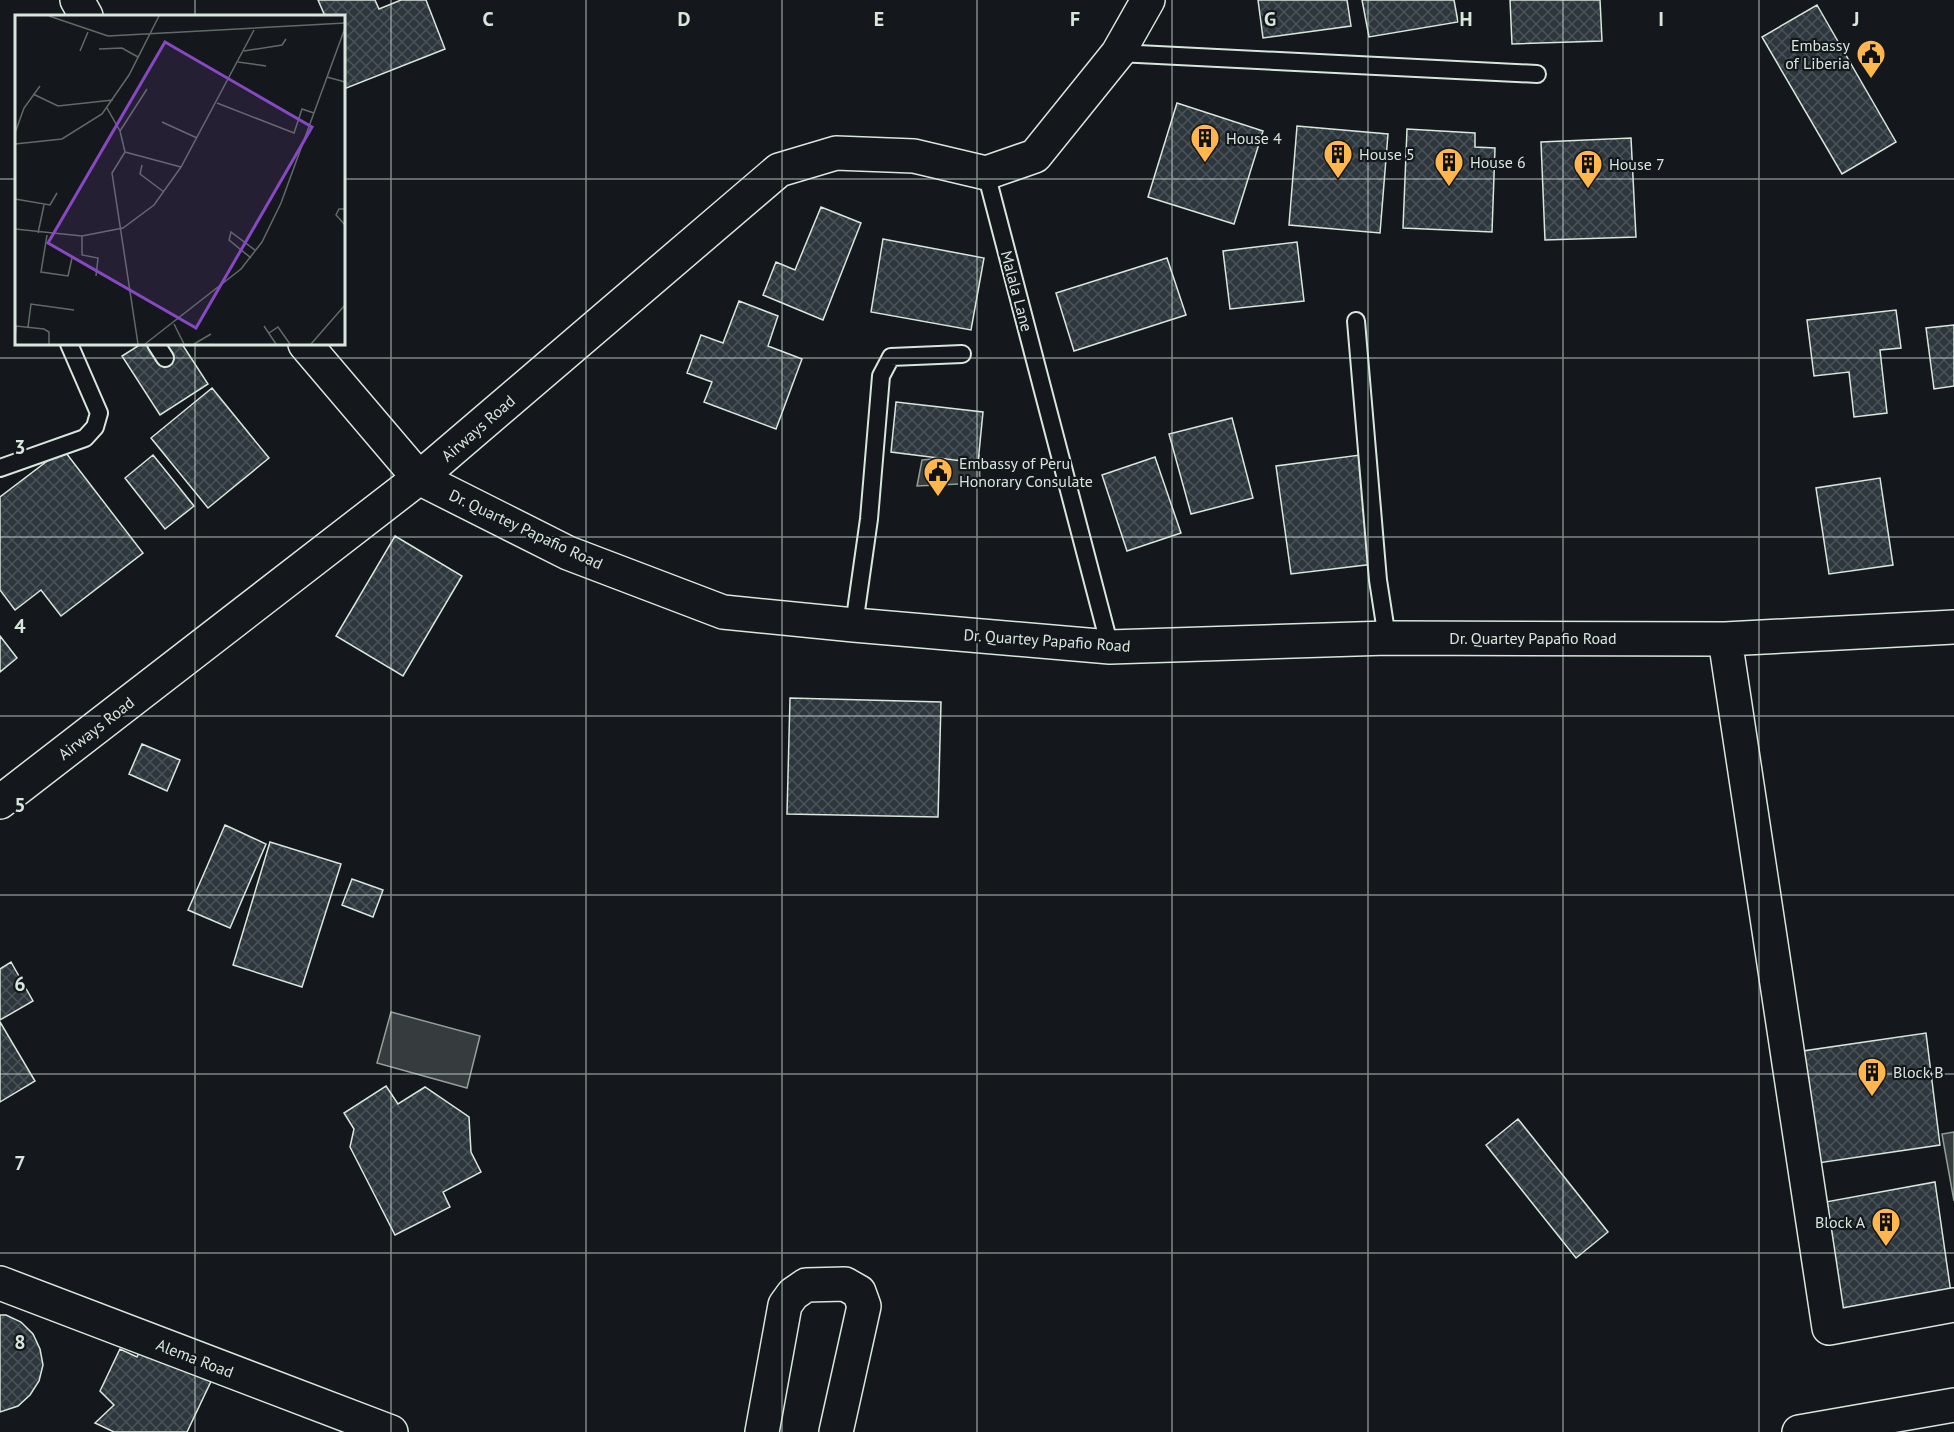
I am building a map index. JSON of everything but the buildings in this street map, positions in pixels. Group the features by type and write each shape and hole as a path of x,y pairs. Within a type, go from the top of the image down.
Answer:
{"street":[{"path":"77,0 85,15"},
{"path":"986,173 1035,156 1118,53 1148,0"},
{"name":"Airways Road","path":"0,802 419,478 778,170 836,153 914,156 986,173"},
{"name":"Dr. Quartey Papafio Road","path":"306,345 419,478 567,553 723,612 1110,647 1387,638 1725,639 1954,627"},
{"path":"1725,639 1829,1328 1954,1305"},
{"name":"Alema Road","path":"0,1283 391,1432"},
{"path":"762,1432 785,1305 793,1294 806,1285 845,1284 859,1292 864,1306 836,1432"},
{"path":"1799,1432 1954,1405"}],"lane":[{"path":"1118,53 1537,74"},
{"name":"Malala Lane","path":"986,173 1110,647"},
{"path":"1356,321 1377,580 1387,638"},
{"path":"0,468 85,438 95,428 99,414 69,345"},
{"path":"854,625 869,519 881,376 891,357 962,354"}],"shaded area":[{"path":"979,455 980,483 917,486 922,460"},
{"path":"391,1012 480,1036 467,1088 377,1063"},
{"path":"1954,1132 1954,1201 1942,1134"}],"place":[{"name":"Embassy of Liberia","path":"1871,80"},
{"name":"House 4","path":"1205,164"},
{"name":"House 5","path":"1338,180"},
{"name":"House 6","path":"1449,188"},
{"name":"House 7","path":"1588,190"},
{"name":"Embassy of Peru Honorary Consulate","path":"938,498"},
{"name":"Block B","path":"1872,1098"},
{"name":"Block A","path":"1886,1248"}]}
